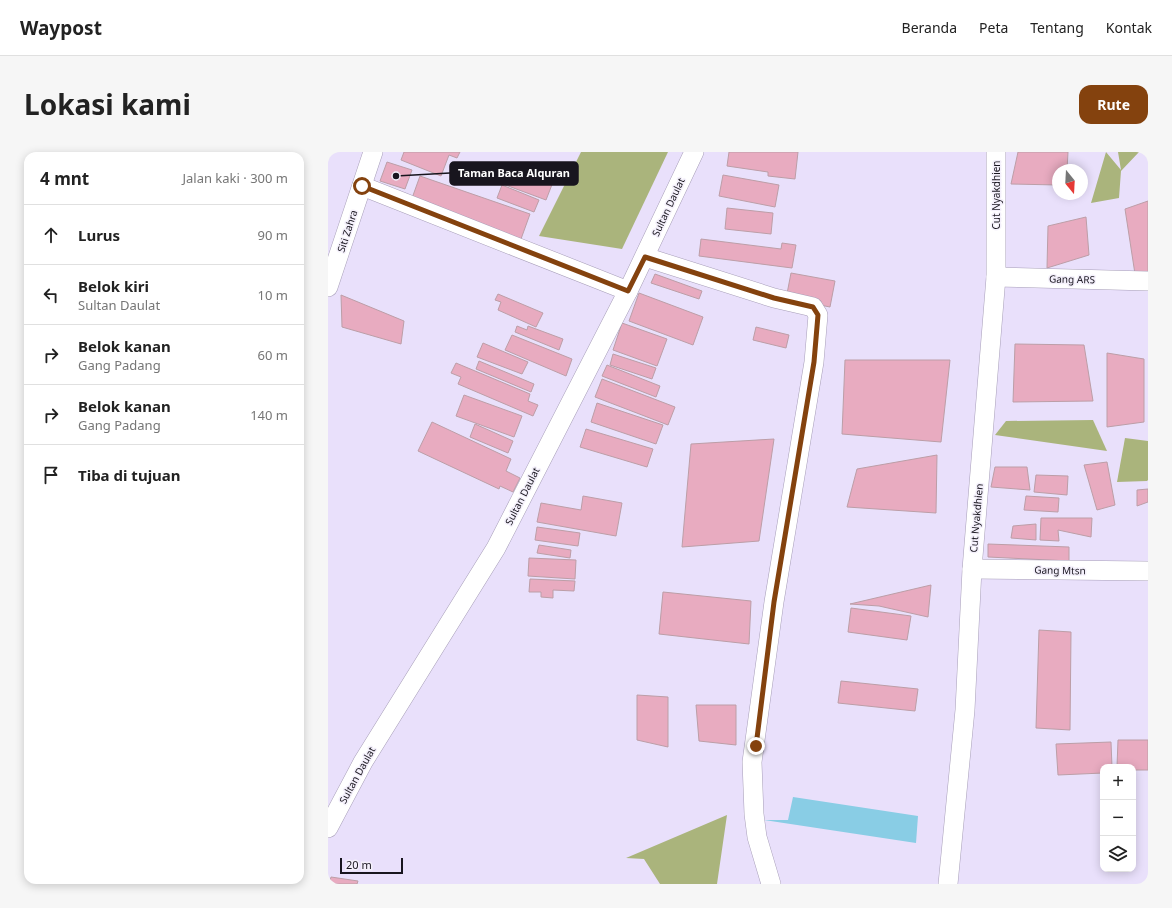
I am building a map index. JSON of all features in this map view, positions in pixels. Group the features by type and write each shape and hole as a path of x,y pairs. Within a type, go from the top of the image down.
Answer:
{"street":[{"name":"Siti Zahra","path":"328,287 374,152"},
{"name":"Sultan Daulat","path":"328,828 363,762 496,548 645,257 694,152"},
{"name":"Cut Nyakdhien","path":"948,884 965,710 972,569 996,277 996,152"},
{"path":"362,186 628,291"},
{"path":"645,257 774,298 813,307 818,315 814,362 774,602 752,762 754,814 757,837 771,884"},
{"name":"Gang ARS","path":"996,277 1148,281"},
{"name":"Gang Mtsn","path":"972,569 1148,571"}],"green space":[{"path":"581,152 668,152 622,249 539,236"},
{"path":"1106,152 1121,170 1118,152 1139,152 1121,171 1119,198 1091,203"},
{"path":"1093,420 1107,451 995,435 1006,421"},
{"path":"1125,438 1148,441 1147,481 1117,482"},
{"path":"727,815 717,884 660,884 644,859 626,858"}],"water":[{"path":"793,797 918,816 916,843 764,820 788,820"}],"building":[{"path":"404,152 460,152 457,158 449,155 441,176 401,160"},
{"path":"729,152 798,152 795,179 768,176 768,172 727,166"},
{"path":"1018,152 1068,152 1067,164 1052,164 1052,185 1011,184"},
{"path":"387,162 412,170 405,189 380,181"},
{"path":"499,162 553,182 546,200 492,180"},
{"path":"723,175 779,185 775,207 719,196"},
{"path":"420,176 530,214 521,239 411,201"},
{"path":"502,185 539,200 534,212 497,198"},
{"path":"1148,201 1148,273 1135,274 1125,209"},
{"path":"727,208 773,213 771,234 725,229"},
{"path":"1086,217 1089,255 1047,268 1048,226"},
{"path":"701,239 781,249 782,243 796,245 792,268 699,256"},
{"path":"791,273 835,281 830,307 820,305 821,301 809,299 786,299"},
{"path":"655,274 702,291 699,299 651,283"},
{"path":"639,293 703,317 693,345 629,321"},
{"path":"498,294 543,313 536,327 498,310 501,302 495,300"},
{"path":"341,295 404,321 401,344 342,327"},
{"path":"622,323 667,339 657,366 613,350"},
{"path":"517,326 527,330 528,326 563,339 559,350 515,332"},
{"path":"756,327 789,335 786,348 753,340"},
{"path":"512,335 572,359 566,376 505,350"},
{"path":"483,343 528,362 522,374 477,357"},
{"path":"1015,344 1084,345 1093,401 1013,402"},
{"path":"1107,353 1144,359 1144,422 1107,427"},
{"path":"613,354 656,368 652,379 610,365"},
{"path":"845,360 950,360 941,442 842,434"},
{"path":"479,361 534,384 531,392 476,369"},
{"path":"456,363 530,394 528,401 538,405 533,416 458,384 461,377 451,373"},
{"path":"607,365 660,386 656,397 602,376"},
{"path":"602,379 675,407 668,425 595,397"},
{"path":"464,395 522,416 514,437 456,416"},
{"path":"597,403 663,425 656,444 591,422"},
{"path":"432,422 511,459 506,471 520,478 513,492 500,486 499,489 418,451"},
{"path":"475,424 513,441 508,453 470,437"},
{"path":"586,429 653,449 647,467 580,447"},
{"path":"774,439 759,541 682,547 691,444"},
{"path":"937,455 936,513 847,507 857,469"},
{"path":"1107,462 1115,505 1097,510 1084,465"},
{"path":"995,467 1027,467 1030,490 991,487"},
{"path":"1036,475 1068,476 1067,495 1034,492"},
{"path":"1148,489 1148,502 1137,506 1137,490"},
{"path":"583,496 622,503 616,536 537,522 541,503 581,510"},
{"path":"1026,496 1059,498 1058,512 1024,510"},
{"path":"1041,518 1092,518 1091,537 1058,530 1059,541 1040,540"},
{"path":"1036,524 1036,540 1011,538 1013,526"},
{"path":"537,527 580,533 578,546 535,540"},
{"path":"988,544 1069,547 1069,561 988,557"},
{"path":"539,545 571,550 570,558 537,553"},
{"path":"529,558 576,560 575,579 528,576"},
{"path":"530,579 575,581 574,591 553,590 553,598 541,597 541,592 529,592"},
{"path":"931,585 928,617 879,606 850,604"},
{"path":"663,592 751,601 749,644 659,634"},
{"path":"851,608 911,616 907,640 848,632"},
{"path":"1039,630 1071,632 1070,730 1036,728"},
{"path":"841,681 918,689 915,711 838,703"},
{"path":"637,695 668,697 668,747 637,740"},
{"path":"696,705 736,705 736,745 699,741"},
{"path":"1118,740 1148,740 1148,770 1136,770 1136,764 1117,764"},
{"path":"1111,742 1112,764 1100,764 1100,773 1058,775 1056,744"},
{"path":"331,877 358,881 357,884 329,884"}],"place":[{"name":"Taman Baca Alquran","path":"396,176"}],"route":[{"path":"362,186 628,291 645,257 774,298 813,307 816,310 818,315 814,362 774,602 756,746"}]}
